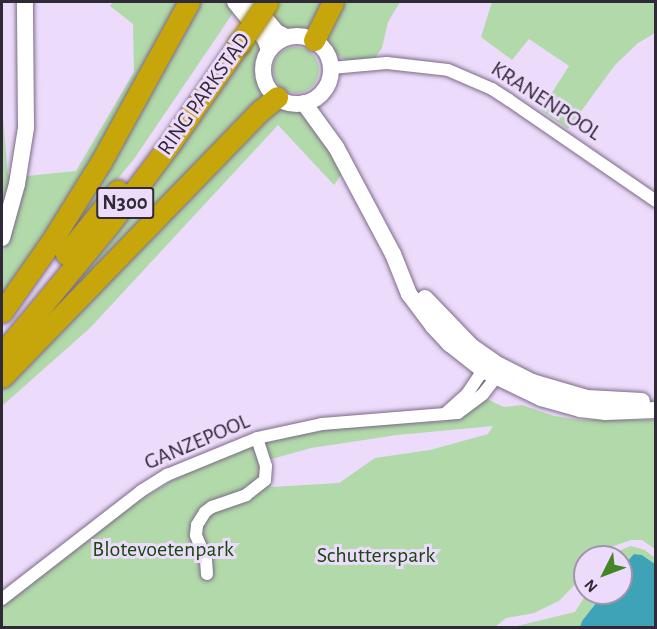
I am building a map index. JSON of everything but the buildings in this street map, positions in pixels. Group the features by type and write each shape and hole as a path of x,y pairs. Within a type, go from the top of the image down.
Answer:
{"highway":[{"name":"N300","path":"2,312 51,242 101,162 189,2"},
{"name":"RING PARKSTAD","path":"2,333 121,186 260,2"},
{"path":"314,40 333,2"},
{"name":"RING PARKSTAD","path":"2,354 108,226 172,141 234,38"},
{"name":"N300","path":"2,377 277,97"}],"main road":[{"path":"2,238 17,184 26,128 26,2"},
{"path":"235,2 265,39 269,50"},
{"path":"260,2 276,32 286,37 303,36 314,40 328,55 330,76 319,95 304,104 294,104 277,97 266,84 263,75 264,59 269,50 286,37"},
{"path":"319,95 336,147"},
{"path":"304,104 336,147 393,254 410,294 433,326 491,370 541,398 580,409 606,412 656,410"},
{"path":"491,370 576,396 656,402"}],"street":[{"name":"KRANENPOOL","path":"331,68 387,63 415,64 457,74 509,100 656,201"},
{"name":"GANZEPOOL","path":"2,599 158,480 205,458 257,438 322,424 445,414 491,370"},
{"path":"207,574 206,559 196,535 197,525 205,512 212,507 246,495 265,480 266,466 257,438"}],"green space":[{"path":"113,2 184,2 83,184 2,305 2,254 27,176 76,171 134,72 133,24 110,6"},
{"path":"193,2 232,2 237,7 134,159 6,314"},
{"path":"258,2 278,4 280,2 400,2 388,22 382,48 374,59 345,60 332,52 324,37 279,29"},
{"path":"492,2 655,2 655,33 638,43 615,65 568,129 541,110 569,66 529,39 512,60 481,37"},
{"path":"256,35 261,51 258,66 260,84 268,96 2,364"},
{"path":"296,47 312,54 319,70 312,86 296,93 280,86 273,70 280,54"},
{"path":"284,105 308,114 343,172 334,185 278,125 90,328 2,406 2,384 270,106"},
{"path":"2,106 8,175 14,176 2,225"},
{"name":"Schutterspark","path":"485,398 504,407 522,405 554,416 580,420 655,420 655,549 642,540 631,540 617,545 573,545 573,586 559,601 534,613 506,618 495,627 2,628 2,604 134,504 173,480 209,462 245,448 334,428 445,421 455,418","holes":["493,426 488,434 430,450 375,458 339,483 271,487 268,460 311,448 397,435"]},
{"path":"633,547 645,550 655,558 655,564 642,555 634,554"},
{"path":"579,605 595,605 580,627 509,628 575,612"}],"water":[{"path":"633,555 642,555 655,564 655,627 580,627 595,605 633,605"}],"park label":[{"name":"Blotevoetenpark","path":"163,550"}]}
